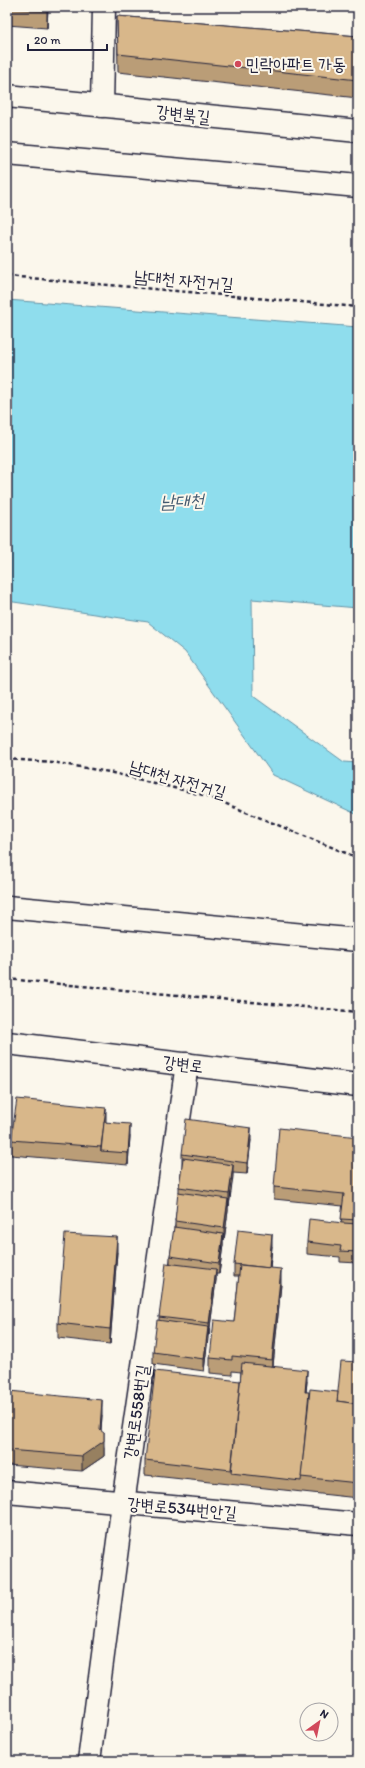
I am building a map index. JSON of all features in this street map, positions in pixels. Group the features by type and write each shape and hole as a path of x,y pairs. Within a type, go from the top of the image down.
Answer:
{"street":[{"path":"102,106 104,7"},
{"name":"강변북길","path":"7,96 358,131"},
{"path":"7,154 358,186"},
{"path":"7,907 358,940"},
{"name":"강변로","path":"7,1043 358,1085"},
{"name":"강변로558번길","path":"89,1761 123,1503 187,1064"},
{"name":"강변로534번안길","path":"7,1492 358,1524"}],"path":[{"name":"남대천 자전거길","path":"7,276 358,307"},
{"name":"남대천 자전거길","path":"7,759 52,762 109,772 207,796 358,858"},
{"path":"7,979 358,1012"}],"water":[{"name":"남대천","path":"7,300 358,327 358,608 252,599 253,696 344,762 358,763 358,815 273,775 185,652 148,622 7,601"}],"building":[{"path":"7,7 48,7 47,11"},
{"path":"117,16 358,36 358,80 118,54"},
{"path":"17,1099 106,1108 101,1147 11,1140"},
{"path":"186,1119 251,1128 247,1163 182,1154"},
{"path":"104,1122 130,1124 128,1153 101,1151"},
{"path":"279,1128 358,1137 358,1220 341,1219 344,1194 274,1187"},
{"path":"183,1158 233,1165 229,1194 179,1187"},
{"path":"178,1192 228,1199 224,1228 175,1221"},
{"path":"309,1219 358,1224 358,1252 340,1251 341,1246 307,1242"},
{"path":"174,1227 223,1234 219,1263 170,1256"},
{"path":"238,1230 272,1234 269,1268 234,1264"},
{"path":"65,1234 117,1237 110,1329 58,1323"},
{"path":"166,1263 216,1269 209,1323 159,1317"},
{"path":"240,1265 281,1269 272,1360 232,1356 232,1360 210,1358 214,1320 234,1322"},
{"path":"157,1320 208,1327 204,1359 153,1352"},
{"path":"341,1361 358,1362 358,1404 337,1401"},
{"path":"242,1363 307,1370 305,1392 309,1392 301,1481 231,1473"},
{"path":"155,1371 240,1381 231,1470 145,1460"},
{"path":"310,1389 338,1392 337,1401 358,1404 358,1483 301,1477"},
{"path":"9,1391 102,1400 100,1430 104,1433 104,1441 82,1456 7,1450 7,1407"}],"place":[{"name":"민락아파트 가동","path":"238,64"}]}
